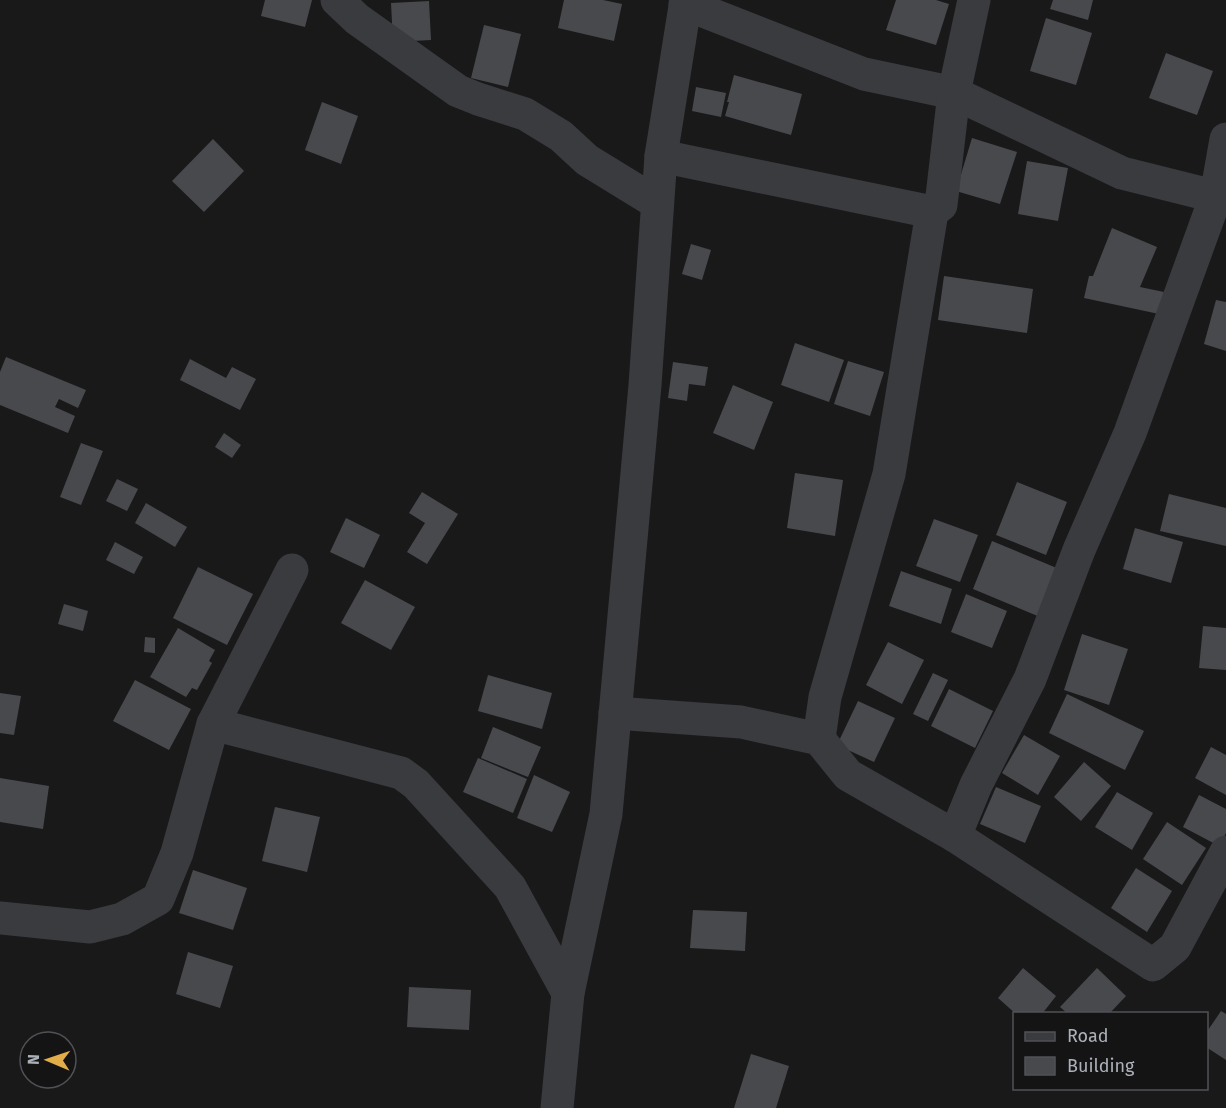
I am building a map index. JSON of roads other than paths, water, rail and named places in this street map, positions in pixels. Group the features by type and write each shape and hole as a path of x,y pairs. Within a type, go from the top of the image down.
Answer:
{"street":[{"path":"338,0 357,19 458,91 525,114 561,136 587,160 657,203"},
{"path":"819,739 825,697 889,474 932,212 942,205 954,93 974,0"},
{"path":"557,1108 568,993 606,814 645,385 661,156 686,2 864,74 954,93 1122,173 1221,197"},
{"path":"954,836 975,785 1030,679 1079,550 1130,433 1221,197 1226,139"},
{"path":"661,156 932,212"},
{"path":"0,918 90,927 122,919 158,899 177,853 213,724 292,570"},
{"path":"615,713 741,722 819,739 848,775 954,836 1153,965 1175,947 1226,852"},
{"path":"213,724 401,773 416,784 510,887 568,993"}]}
